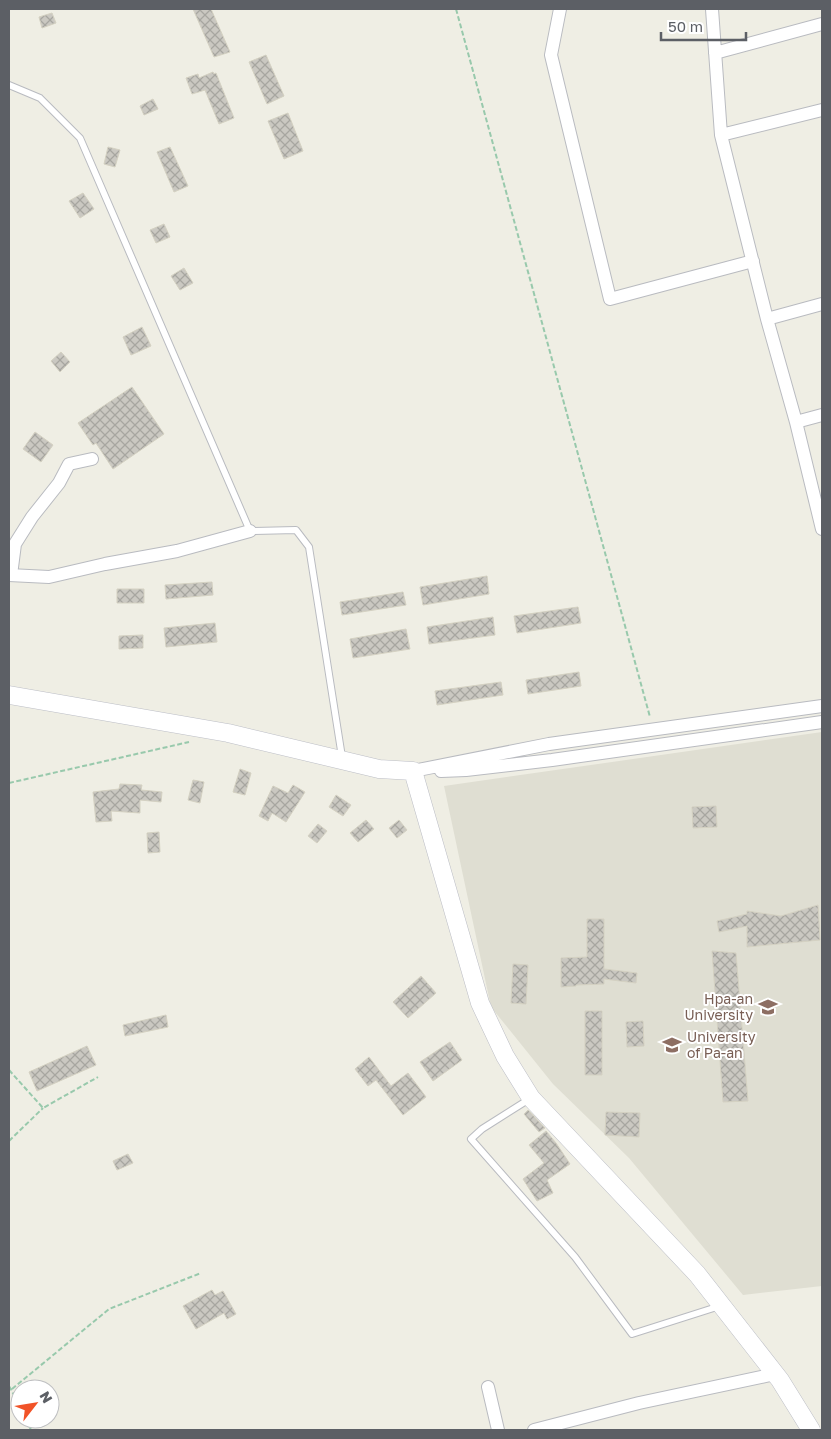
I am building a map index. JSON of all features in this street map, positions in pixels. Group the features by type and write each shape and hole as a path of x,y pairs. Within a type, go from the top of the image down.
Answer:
{"street":[{"path":"560,9 551,55 610,299 752,261"},
{"path":"712,9 721,135 822,529"},
{"path":"715,53 822,24"},
{"path":"721,135 822,110"},
{"path":"767,319 822,304"},
{"path":"796,422 822,415"},
{"path":"92,459 69,464 60,483 32,517 15,544 10,575 49,577 105,564 177,552 250,531"},
{"path":"9,695 228,733 379,769 413,771 466,770 552,760 822,722"},
{"path":"413,771 549,744 822,706"},
{"path":"549,744 552,760"},
{"path":"413,771 480,1003 505,1056 531,1098 697,1274 775,1374 811,1430"},
{"path":"534,1430 639,1402 775,1374"},
{"path":"488,1387 498,1430"}],"lane":[{"path":"9,85 40,98 80,138 250,531 296,530 309,547 342,760"},
{"path":"768,714 769,730"},
{"path":"752,716 754,732"},
{"path":"531,1098 482,1129 471,1139 575,1257 632,1334 721,1306"}],"path":[{"path":"456,9 654,730"},
{"path":"9,783 190,742"},
{"path":"9,1070 43,1108"},
{"path":"9,1141 43,1108 98,1077"},
{"path":"24,1379 109,1309 200,1273"}],"shaded area":[{"name":"University of Pa-an","path":"822,732 822,1286 743,1295 629,1158 553,1084 491,1007 444,786"}],"building":[{"path":"193,9 211,9 230,52 214,57"},
{"path":"52,13 56,23 42,28 39,17"},
{"path":"266,55 284,96 267,104 249,62"},
{"path":"213,72 214,74 216,73 234,118 219,124 205,90 192,94 186,78 198,74 199,78"},
{"path":"153,99 158,109 144,115 140,106"},
{"path":"288,113 303,151 284,159 268,121"},
{"path":"108,147 120,150 115,167 104,164"},
{"path":"170,147 188,186 174,192 157,152"},
{"path":"83,193 94,209 80,218 69,201"},
{"path":"164,224 170,237 156,243 150,230"},
{"path":"184,268 193,283 180,290 171,276"},
{"path":"142,327 151,346 131,355 123,337"},
{"path":"61,352 70,362 60,372 51,361"},
{"path":"132,387 164,434 113,469 96,443 93,445 78,423"},
{"path":"35,432 53,445 41,462 23,449"},
{"path":"487,576 489,594 423,605 420,587"},
{"path":"212,582 213,595 166,599 165,585"},
{"path":"117,589 144,589 144,603 117,603"},
{"path":"403,592 406,605 342,615 340,602"},
{"path":"578,607 581,623 517,633 514,616"},
{"path":"493,617 495,635 429,644 427,627"},
{"path":"215,623 217,642 166,647 164,628"},
{"path":"406,629 410,649 353,658 350,639"},
{"path":"143,635 143,648 119,649 119,636"},
{"path":"579,672 581,686 528,694 526,680"},
{"path":"501,682 503,695 437,705 435,691"},
{"path":"240,769 251,773 245,795 233,792"},
{"path":"193,780 204,782 200,803 188,800"},
{"path":"120,784 142,785 141,790 162,792 161,802 140,800 140,813 111,811 112,821 96,822 93,792 119,789"},
{"path":"293,785 305,792 286,822 272,813 268,821 259,816 273,786 288,793"},
{"path":"336,795 351,805 343,816 329,807"},
{"path":"716,806 717,827 693,828 692,807"},
{"path":"366,820 374,829 358,842 350,833"},
{"path":"399,820 407,830 397,838 389,828"},
{"path":"318,824 327,831 317,843 308,836"},
{"path":"159,832 160,852 148,853 147,833"},
{"path":"818,905 820,940 747,947 747,926 719,932 717,921 747,914 747,911 781,916"},
{"path":"587,919 604,919 604,969 637,973 636,983 604,979 604,984 561,987 561,958 587,957"},
{"path":"712,951 736,953 748,1101 723,1102"},
{"path":"513,964 528,965 526,1004 511,1003"},
{"path":"421,976 436,993 408,1018 393,1002"},
{"path":"585,1011 602,1011 602,1075 585,1075"},
{"path":"166,1015 168,1027 125,1036 123,1025"},
{"path":"643,1021 644,1046 627,1047 626,1022"},
{"path":"450,1042 462,1060 433,1081 420,1062"},
{"path":"87,1046 96,1065 37,1091 29,1072"},
{"path":"369,1057 391,1086 408,1073 426,1097 403,1115 376,1080 368,1086 355,1069"},
{"path":"528,1110 545,1128 539,1132 524,1114"},
{"path":"606,1112 640,1113 639,1137 605,1135"},
{"path":"546,1131 570,1164 547,1180 553,1193 537,1201 523,1179 544,1163 529,1145"},
{"path":"128,1154 133,1163 117,1170 113,1161"},
{"path":"212,1290 215,1295 223,1291 236,1314 227,1319 224,1313 196,1329 183,1306"}],"place":[{"name":"Hpa-an University","path":"768,1007"},
{"name":"University of Pa-an","path":"672,1045"}]}
